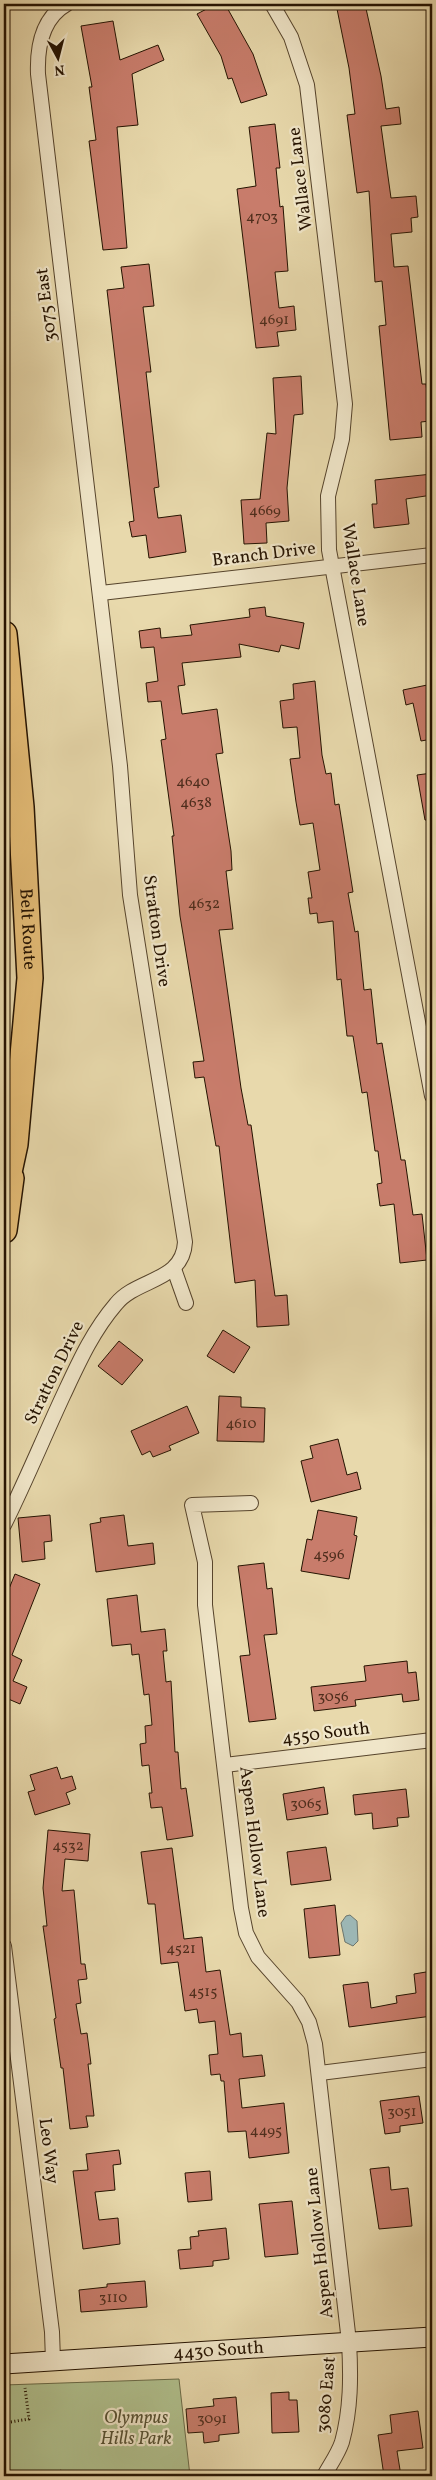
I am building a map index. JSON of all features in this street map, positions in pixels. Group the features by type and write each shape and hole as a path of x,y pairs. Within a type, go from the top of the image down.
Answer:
{"highway":[{"name":"Belt Route","path":"4,634 21,807 30,978 15,1144 4,1195"},
{"path":"4,1230 15,1144"}],"main road":[{"name":"4430 South","path":"4,2364 432,2337"}],"street":[{"name":"3075 East","path":"67,4 52,17 41,38 38,74 100,593"},
{"name":"Wallace Lane","path":"272,4 291,37 308,85 345,393 344,428 328,504 329,550 432,1096"},
{"name":"Branch Drive","path":"100,593 432,555"},
{"name":"Stratton Drive","path":"4,1524 84,1351 100,1322 118,1301 174,1269 184,1256 185,1235 130,895 120,766 100,593"},
{"path":"174,1269 186,1303"},
{"name":"Aspen Hollow Lane","path":"251,1503 192,1505 205,1562 205,1606 241,1908 246,1933 258,1956 298,2002 309,2022 320,2073 350,2342"},
{"name":"4550 South","path":"225,1765 432,1740"},
{"name":"Leo Way","path":"4,1946 54,2361"},
{"path":"320,2073 432,2059"},
{"name":"3080 East","path":"324,2476 342,2443 351,2381 350,2342"}],"path":[{"path":"4,2423 29,2419 25,2388"},
{"path":"36,2474 63,2471"}],"green space":[{"name":"Olympus Hills Park","path":"179,2379 190,2476 4,2476 4,2385"}],"water":[{"path":"350,1915 357,1921 358,1941 353,1946 345,1942 341,1923 346,1916"}],"building":[{"path":"216,4 225,4 253,54 267,95 241,103 232,78 228,79 221,56 197,14"},
{"path":"336,4 365,4 381,76 386,109 399,107 401,124 381,126 391,198 416,196 418,217 411,218 412,232 391,234 394,267 408,266 422,384 426,384 430,421 421,422 422,437 390,440 379,326 386,325 382,281 375,282 369,191 357,193 347,115 355,114 349,68"},
{"path":"113,21 120,60 158,45 164,60 132,74 138,125 117,127 127,248 103,250 89,141 96,140 89,87 92,87 81,26"},
{"path":"275,124 280,168 276,168 280,207 283,206 288,271 275,272 279,308 294,306 296,330 277,332 279,346 256,348 237,189 256,186 249,127"},
{"path":"149,264 154,306 143,307 151,372 146,372 159,487 154,488 158,518 181,515 186,552 149,558 146,535 132,537 129,522 134,521 107,290 124,288 121,267"},
{"path":"301,376 303,414 294,415 287,488 289,521 266,523 267,543 244,544 241,500 260,499 267,433 276,434 273,378"},
{"path":"432,474 432,495 406,499 409,524 374,528 372,504 377,504 375,480"},
{"path":"265,607 266,616 304,623 299,649 281,645 279,652 239,644 241,657 182,663 185,685 178,686 182,714 217,709 223,753 216,754 231,851 232,870 226,871 233,929 219,930 241,1088 248,1125 251,1125 275,1296 287,1295 289,1325 257,1327 255,1280 235,1283 219,1146 216,1146 204,1077 195,1078 193,1062 204,1061 180,916 172,836 174,836 161,740 166,739 161,701 148,702 146,683 158,681 154,647 141,648 139,631 160,628 161,638 192,635 190,625 250,617 249,609"},
{"path":"315,681 322,755 326,774 331,773 335,805 339,804 353,892 348,893 355,932 358,931 364,990 371,989 377,1044 382,1043 401,1160 405,1160 413,1215 422,1214 427,1260 400,1263 394,1204 380,1206 377,1184 382,1183 378,1151 375,1151 367,1092 362,1093 353,1036 347,1036 341,979 337,980 333,921 318,923 317,913 310,914 308,898 312,898 308,872 320,870 313,823 300,825 296,802 290,759 300,758 297,727 283,728 280,701 294,699 293,684"},
{"path":"432,684 432,739 421,741 413,703 406,705 403,690"},
{"path":"432,773 432,820 425,820 417,775"},
{"path":"223,1330 250,1347 234,1373 207,1356"},
{"path":"119,1341 143,1360 122,1385 98,1366"},
{"path":"219,1396 241,1397 241,1407 265,1408 264,1442 217,1441"},
{"path":"187,1406 199,1433 169,1446 171,1450 153,1457 150,1451 142,1455 131,1431"},
{"path":"338,1439 347,1475 357,1472 361,1489 311,1502 301,1461 313,1458 310,1446"},
{"path":"318,1510 357,1517 354,1535 357,1536 349,1579 301,1571 307,1539 312,1540"},
{"path":"50,1515 52,1541 44,1542 45,1559 22,1562 18,1518"},
{"path":"124,1515 128,1546 153,1543 155,1564 96,1572 90,1524 101,1522 100,1518"},
{"path":"264,1563 267,1589 272,1588 277,1634 264,1635 276,1719 249,1722 240,1656 250,1655 238,1566"},
{"path":"15,1574 40,1584 12,1655 22,1660 13,1681 27,1687 20,1704 6,1698 4,1703 4,1601"},
{"path":"137,1595 141,1632 165,1629 167,1651 163,1651 166,1682 171,1681 175,1752 178,1752 181,1789 186,1788 193,1836 167,1840 162,1807 151,1808 149,1793 152,1793 149,1765 142,1766 140,1744 146,1743 145,1726 152,1725 149,1694 144,1695 139,1654 132,1655 131,1644 112,1646 107,1599"},
{"path":"407,1661 408,1673 416,1672 419,1700 403,1702 402,1694 355,1700 356,1706 314,1711 311,1687 366,1681 364,1666"},
{"path":"57,1767 61,1779 72,1776 76,1789 66,1793 70,1804 35,1815 28,1792 35,1790 30,1775"},
{"path":"324,1787 328,1814 287,1820 283,1794"},
{"path":"406,1789 409,1817 397,1818 398,1826 373,1829 372,1813 355,1815 353,1795"},
{"path":"48,1830 90,1834 88,1861 65,1859 62,1891 74,1890 81,1964 85,1964 87,1979 78,1980 81,2003 76,2004 81,2034 87,2033 91,2064 88,2064 94,2116 86,2116 88,2127 70,2129 43,1926 47,1926 43,1888"},
{"path":"326,1847 331,1880 291,1885 287,1852"},
{"path":"172,1848 184,1939 202,1937 206,1972 220,1970 230,2035 241,2033 243,2057 262,2055 265,2076 239,2079 242,2108 284,2103 289,2153 249,2158 246,2131 228,2132 224,2081 221,2081 220,2074 211,2075 209,2055 218,2054 215,2021 199,2023 197,2009 185,2011 178,1962 161,1964 155,1904 148,1904 141,1852"},
{"path":"335,1905 340,1955 309,1958 304,1909"},
{"path":"432,1971 432,2016 349,2027 343,1985 368,1982 371,2008 397,2003 396,1996 416,1993 414,1974"},
{"path":"419,2096 423,2123 400,2126 400,2132 385,2134 380,2101"},
{"path":"119,2150 121,2164 113,2165 115,2190 95,2192 99,2220 118,2218 120,2244 83,2249 73,2171 88,2170 86,2154"},
{"path":"389,2167 391,2190 408,2188 412,2226 379,2229 370,2169"},
{"path":"210,2171 212,2200 188,2202 185,2173"},
{"path":"292,2201 298,2254 265,2257 259,2204"},
{"path":"226,2228 229,2259 213,2261 213,2266 180,2269 178,2250 191,2249 190,2237 199,2236 198,2231"},
{"path":"145,2281 147,2307 81,2312 79,2290 107,2287 107,2284"},
{"path":"289,2392 289,2400 297,2400 299,2432 272,2433 271,2393"},
{"path":"236,2397 239,2433 219,2435 219,2441 204,2443 203,2432 188,2433 186,2409 214,2406 213,2399"},
{"path":"418,2411 423,2448 397,2451 401,2476 384,2476 378,2435 392,2433 390,2415"}]}
